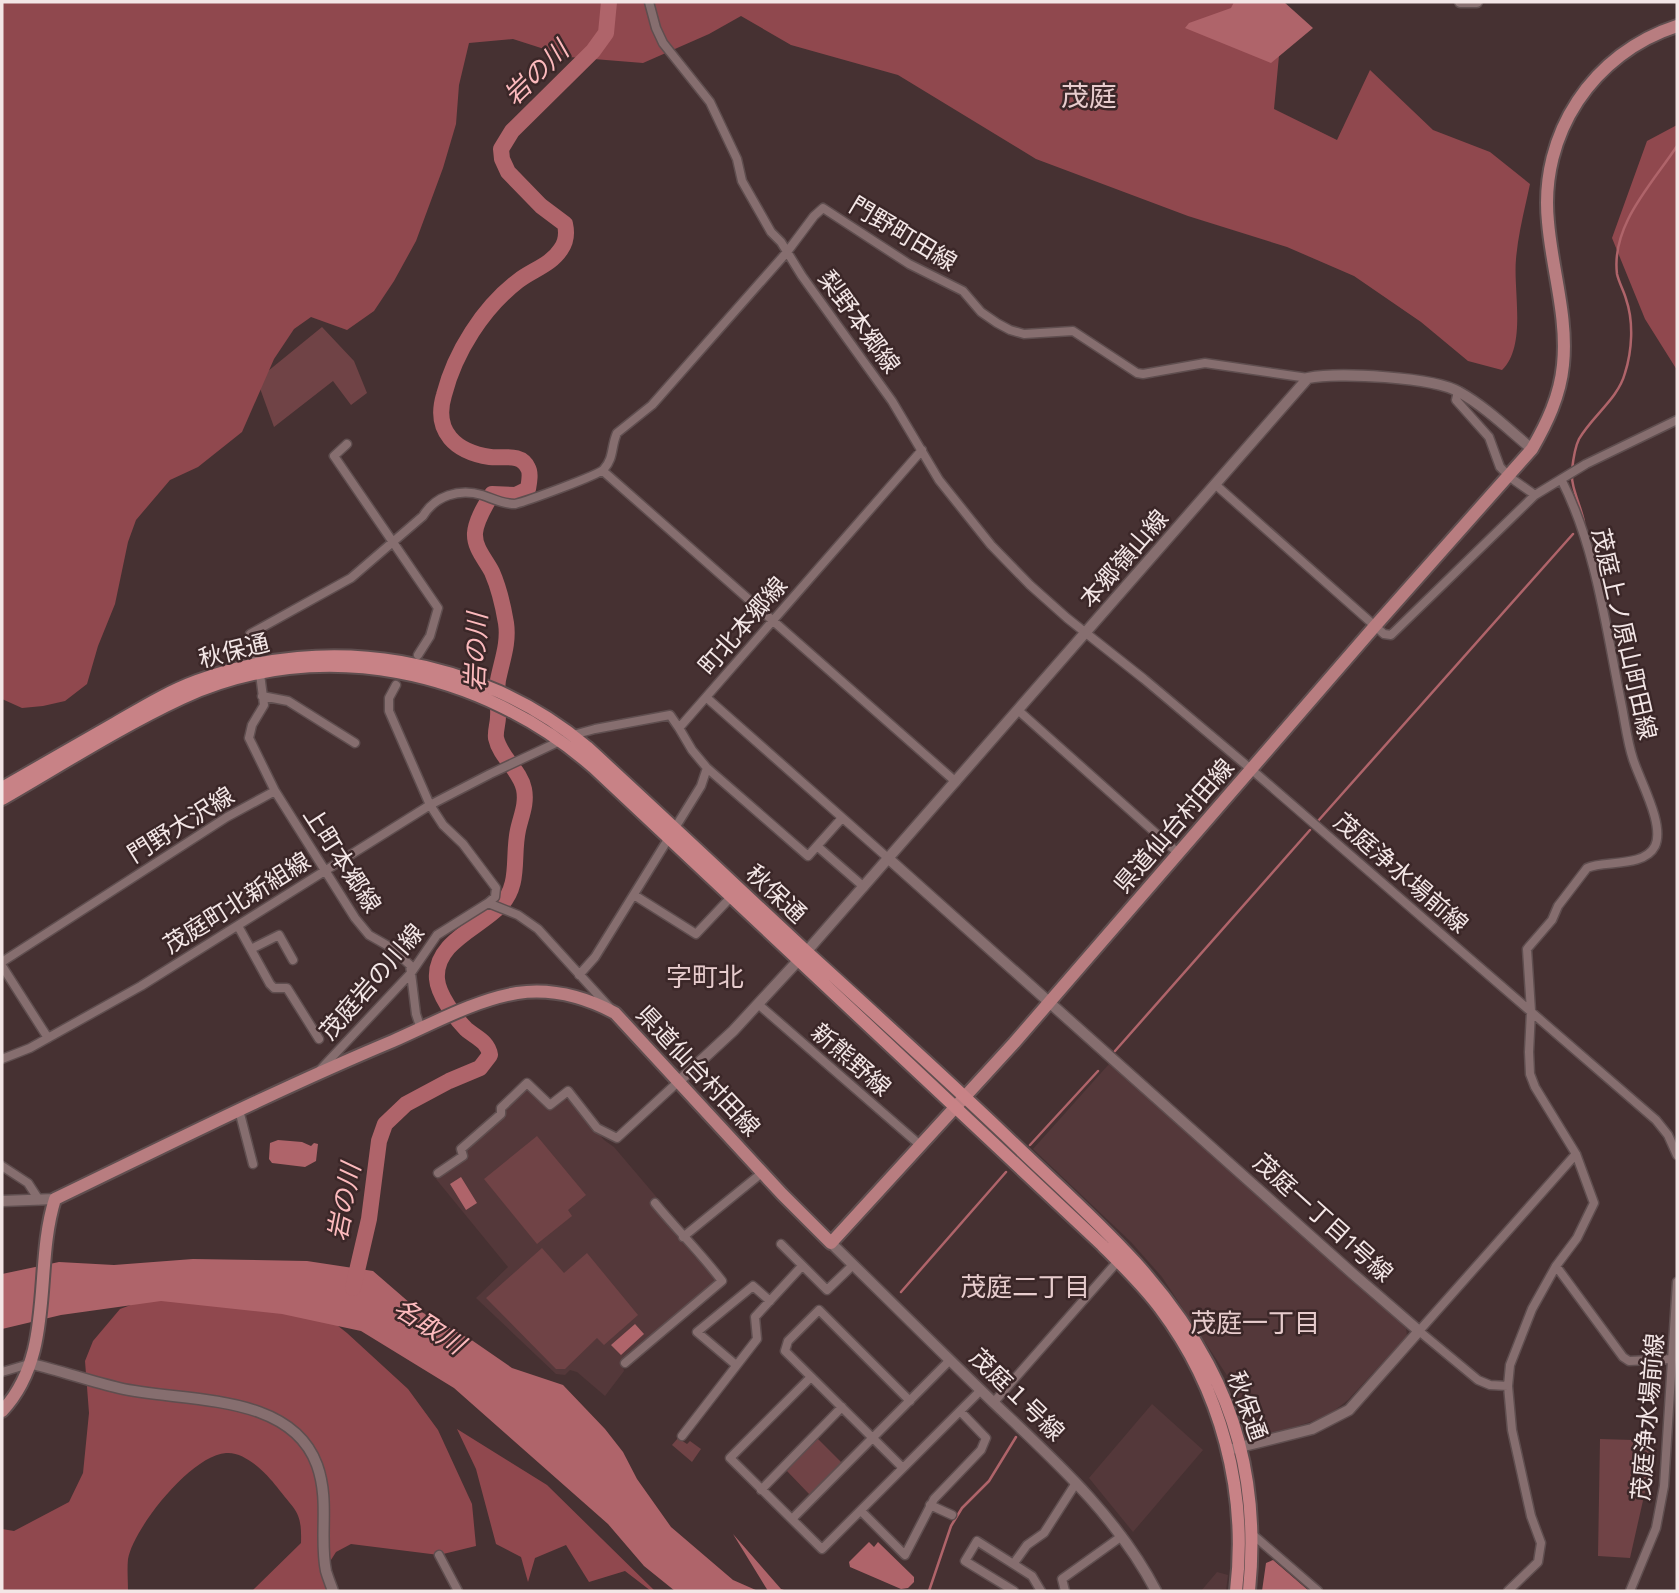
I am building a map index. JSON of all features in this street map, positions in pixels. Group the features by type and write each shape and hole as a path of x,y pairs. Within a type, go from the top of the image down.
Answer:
{"highway":[{"name":"秋保通","path":"2,788 163,696 195,681 317,657 396,660 451,673 573,735 671,833 1118,1261 1160,1308 1190,1353 1234,1449 1252,1512 1249,1591"},
{"name":"秋保通","path":"2,799 183,698 259,669"},
{"name":"秋保通","path":"511,704 561,741 671,833 731,897 965,1097 1118,1243 1163,1292 1209,1365 1233,1419 1240,1539 1236,1591"}],"main road":[{"name":"県道仙台村田線","path":"425,1027 518,993 553,993 581,998 615,1013 831,1243 1050,1002 1532,449 1546,426 1556,399 1563,367 1561,308 1546,194 1550,163 1566,117 1587,86 1615,58 1636,44 1658,32 1677,26"},
{"path":"2,1411 32,1364 53,1204 239,1110 319,1072 425,1027"}],"street":[{"name":"梨野本郷線","path":"649,2 663,43 710,102 737,159 747,191 771,232 788,252 802,276 892,401 939,480 990,545 1030,585 1086,634"},
{"path":"1460,2 1477,2"},
{"name":"門野町田線","path":"603,471 614,454 614,439 617,433 652,405 788,252 823,208 909,264 963,291 981,312 1010,330 1031,334 1073,331 1137,373 1143,374 1205,363 1308,378"},
{"path":"1308,378 1326,375 1429,382 1458,391 1532,449"},
{"name":"本郷嶺山線","path":"679,1081 733,1031 864,887 1217,486 1308,378"},
{"path":"1458,391 1456,400 1489,437 1507,475 1535,495"},
{"path":"1217,486 1384,634 1391,635 1535,495 1677,420"},
{"path":"347,444 334,456 438,608 430,636 418,655"},
{"name":"町北本郷線","path":"679,728 922,450"},
{"path":"275,791 250,738 252,725 264,705 250,634 351,578 444,496 480,494 508,504 524,502 603,471 956,782"},
{"name":"茂庭上ノ原山町田線","path":"1508,1591 1538,1562 1541,1543 1531,1516 1512,1430 1508,1386 1510,1365 1532,1309 1556,1266 1577,1238 1594,1203 1576,1154 1535,1087 1530,1074 1531,1011 1527,949 1552,920 1565,896 1587,868 1594,864 1623,863 1646,854 1654,848 1658,835 1632,758 1583,530 1562,481"},
{"name":"茂庭浄水場前線","path":"1086,634 1252,770 1656,1120 1668,1135 1677,1155"},
{"path":"396,685 389,698 389,711 430,806 496,888 491,904 518,915 538,929 615,1013"},
{"path":"262,696 288,701 355,743"},
{"path":"707,698 889,859"},
{"path":"1019,711 1178,853"},
{"name":"茂庭町北新組線","path":"2,1059 48,1038 141,986 430,806 490,774 573,735 595,729 670,715 679,728"},
{"path":"679,728 707,768 808,856 842,818"},
{"path":"579,975 595,957 634,895 701,786 707,768"},
{"name":"上町本郷線","path":"275,791 355,918 369,935 390,947 410,965 411,973"},
{"name":"門野大沢線","path":"2,964 227,817 275,791"},
{"path":"817,846 864,887"},
{"name":"茂庭一丁目1号線","path":"889,859 1419,1331"},
{"path":"634,895 696,934 731,897"},
{"name":"茂庭岩の川線","path":"319,1072 411,973 438,935 491,904"},
{"path":"238,926 270,984 274,988 287,988 319,1040"},
{"path":"251,949 279,935 293,960"},
{"path":"2,964 48,1038"},
{"path":"411,973 416,1014 425,1027"},
{"name":"新熊野線","path":"758,1004 920,1145"},
{"path":"438,1173 463,1156 460,1149 501,1114 501,1108 527,1083 550,1105 568,1091 597,1128 617,1138 679,1081"},
{"path":"239,1110 253,1164"},
{"path":"1234,1449 1311,1429 1349,1410 1576,1154"},
{"path":"2,1166 28,1183 40,1200"},
{"path":"683,1237 763,1172"},
{"path":"2,1200 40,1200 53,1204"},
{"path":"625,1363 722,1281 656,1203"},
{"name":"茂庭１号線","path":"831,1243 1076,1483 1122,1536 1156,1591"},
{"path":"781,1244 827,1290 853,1265"},
{"path":"993,1402 1118,1261"},
{"path":"682,1436 757,1339 755,1317 802,1266"},
{"path":"1556,1266 1623,1357 1629,1361 1672,1359"},
{"name":"茂庭浄水場前線","path":"1630,1591 1656,1528 1662,1503 1677,1282"},
{"path":"736,1364 697,1332 753,1286 770,1301"},
{"path":"902,1467 785,1351 788,1341 819,1310 910,1401"},
{"path":"1419,1331 1478,1380 1490,1385 1508,1386"},
{"path":"792,1519 950,1360"},
{"path":"2,1371 32,1364 120,1388 204,1400 265,1413 291,1429 307,1447 318,1469 324,1494 326,1570 333,1591"},
{"path":"811,1377 730,1458 822,1549 981,1390"},
{"path":"761,1490 842,1407"},
{"path":"861,1511 905,1555 930,1505 981,1450 986,1438 960,1411"},
{"path":"1014,1563 1027,1545 1044,1533 1076,1483"},
{"path":"930,1505 952,1515"},
{"path":"1252,1534 1318,1591"},
{"path":"1065,1591 1062,1579 1122,1536"},
{"path":"1014,1591 965,1561 977,1541 1032,1576 1041,1591"},
{"path":"439,1555 458,1591"}],"shaded area":[{"path":"2,2 1253,2 1283,13 1274,109 1337,140 1370,70 1433,130 1490,152 1530,184 1516,259 1517,333 1514,347 1510,360 1502,370 1468,361 1421,322 1354,276 1287,247 1188,216 1036,159 898,75 791,45 741,16 709,34 643,63 569,57 513,39 469,43 459,85 456,124 443,168 416,241 374,311 347,330 311,317 294,329 274,359 242,432 198,467 170,480 136,520 128,542 115,604 98,646 87,684 65,701 22,708 2,699"},
{"path":"1677,125 1677,370 1645,319 1612,238 1647,141"},
{"path":"322,327 354,361 367,393 351,405 333,381 274,427 257,380"},
{"path":"1109,1064 1406,1328 1407,1336 1348,1400 1326,1417 1263,1437 1249,1428 1230,1380 1162,1277 1131,1242 1033,1149"},
{"path":"527,1086 549,1110 563,1099 571,1100 659,1200 653,1206 696,1258 700,1256 719,1279 622,1361 624,1371 605,1396 577,1372 570,1370 565,1375 556,1374 476,1298 508,1267 436,1179 466,1157 463,1149"},
{"path":"537,1136 586,1195 568,1210 572,1216 537,1244 484,1179"},
{"path":"542,1248 564,1273 587,1253 638,1315 604,1345 597,1338 565,1369 556,1369 486,1298"},
{"path":"160,1294 300,1296 347,1333 408,1389 438,1430 472,1504 476,1546 439,1555 351,1544 336,1552 324,1571 330,1591 252,1591 301,1543 299,1518 293,1507 261,1470 248,1459 226,1453 197,1466 166,1495 153,1512 141,1529 128,1559 128,1591 2,1591 2,1529 14,1531 69,1502 83,1473 89,1413 85,1361 93,1341 120,1309"},
{"path":"1152,1404 1203,1450 1133,1532 1089,1478"},
{"path":"457,1429 547,1485 655,1591 651,1591 625,1571 589,1582 566,1545 535,1558 528,1582 521,1557 496,1544 476,1469"},
{"path":"678,1438 687,1444 690,1441 701,1449 692,1462 672,1445"},
{"path":"817,1438 842,1463 810,1495 786,1470"},
{"path":"1600,1439 1633,1440 1633,1446 1654,1452 1630,1558 1598,1556"},
{"path":"1217,1572 1228,1575 1226,1591 1201,1591"}],"water":[{"path":"1234,2 1284,2 1313,28 1271,63 1185,28 1189,23 1231,8"},
{"path":"278,1140 302,1142 311,1146 318,1144 316,1161 305,1167 272,1163 269,1159 270,1143"},
{"path":"461,1177 477,1203 466,1210 450,1184"},
{"name":"名取川","path":"193,1259 307,1261 373,1271 418,1310 473,1341 512,1368 563,1385 623,1452 637,1479 671,1527 733,1580 758,1591 675,1591 644,1566 608,1524 454,1388 361,1331 282,1314 161,1301 61,1315 2,1329 2,1274 59,1262 114,1265"},
{"path":"635,1324 644,1334 621,1355 611,1345"},
{"path":"733,1534 781,1589 787,1591 768,1591"},
{"path":"869,1542 874,1547 878,1542 914,1577 914,1582 908,1588 901,1589 850,1567 849,1562"},
{"path":"1273,1560 1309,1591 1262,1591 1266,1563"}],"waterway":[{"name":"岩の川","path":"353,1288 369,1219 379,1141 385,1124 406,1104 480,1068 490,1055 484,1043 466,1029 452,1012 440,992 437,979 438,966 450,946 507,898 515,870 516,840 525,794 519,776 496,738 497,685 507,630 497,584 478,549 475,533 479,518 492,494 516,495 528,489 530,478 528,468 521,460 490,457 458,445 445,430 441,408 455,363 482,318 518,281 557,255 564,243 565,224 541,206 508,172 501,149 512,131 593,51 606,33 609,2"},
{"path":"1584,522 1572,476 1575,450 1584,431 1622,382 1631,346 1629,308 1617,274 1620,239 1635,206 1677,146"},
{"path":"1318,821 1573,534"},
{"path":"1115,1051 1310,830"},
{"path":"1030,1145 1098,1071"},
{"path":"901,1292 1006,1172"},
{"path":"929,1591 951,1526 962,1508 989,1481 1016,1437"}],"district":[{"name":"茂庭","path":"1089,96"},
{"name":"字町北","path":"705,977"},
{"name":"茂庭二丁目","path":"1025,1287"},
{"name":"茂庭一丁目","path":"1255,1323"}]}
